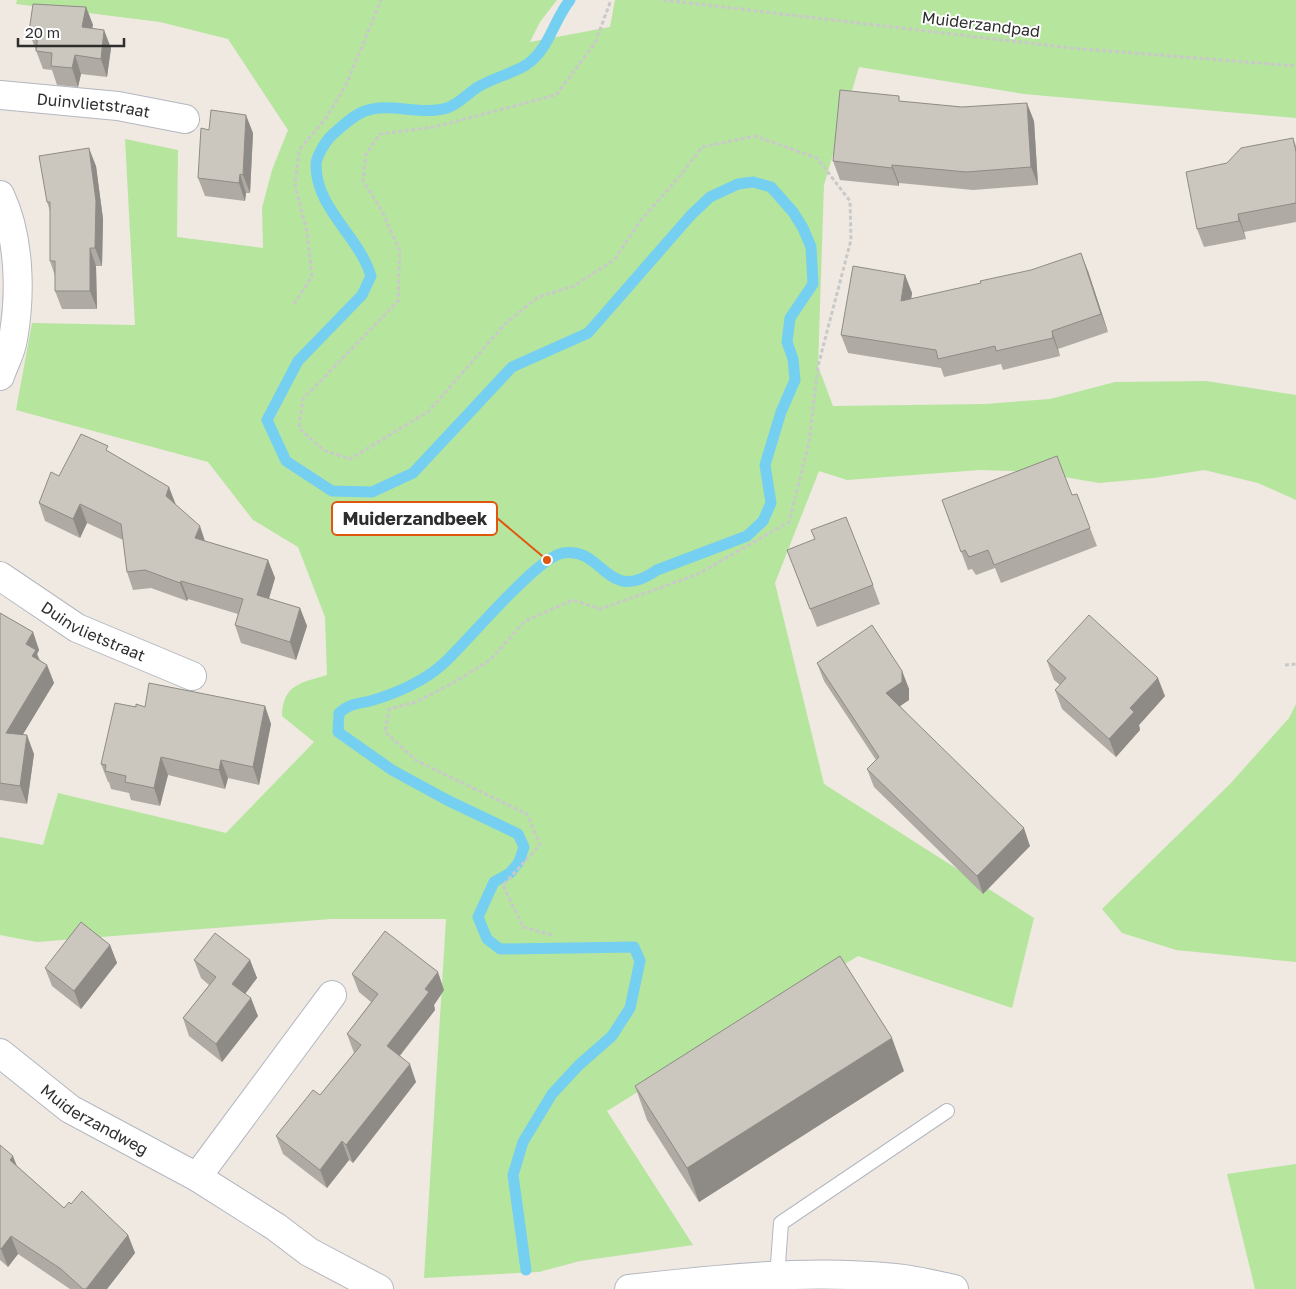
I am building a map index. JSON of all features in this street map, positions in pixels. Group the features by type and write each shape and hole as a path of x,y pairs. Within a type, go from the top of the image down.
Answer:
{"street":[{"name":"Duinvlietstraat","path":"0,95 118,106 185,119"},
{"path":"0,195 6,209 19,277 13,341 0,376"},
{"name":"Duinvlietstraat","path":"0,576 77,628 192,676"},
{"path":"197,1177 332,995"},
{"name":"Muiderzandweg","path":"0,1053 70,1109 197,1177 276,1227 309,1252 379,1289"},
{"path":"630,1289 683,1283 826,1275 895,1278 954,1289"}],"lane":[{"path":"777,1277 780,1223 948,1111"}],"path":[{"path":"294,304 312,276 307,232 295,186 299,150 326,118 347,83 381,0"},
{"path":"552,935 523,927 503,884 540,845 527,814 417,761 385,732 389,709 416,702 453,683 490,660 525,621 573,600 600,609 696,575 789,522 809,442 818,366 851,240 850,201 817,158 755,136 702,147 680,176 641,220 614,260 574,286 538,297 518,313 505,324 429,412 350,459 322,450 299,428 303,400 398,300 400,252 382,210 363,182 366,154 380,134 434,127 556,95 595,43 610,0"},
{"name":"Muiderzandpad","path":"663,0 1071,48 1296,66"},
{"path":"1285,665 1296,664"}],"green space":[{"path":"17,0 557,0 540,22 530,42 610,27 615,0 1296,0 1296,118 1024,94 859,67 824,185 818,366 833,406 985,404 1050,399 1115,382 1206,381 1296,395 1296,500 1258,483 1204,470 1154,478 1099,483 1036,472 980,470 847,480 819,471 775,583 824,784 1034,918 1012,1008 858,956 607,1111 693,1245 580,1261 539,1272 424,1278 446,919 331,919 37,942 0,935 0,837 43,845 58,793 226,833 314,742 282,716 283,705 286,697 295,686 327,675 325,617 298,547 253,520 208,462 16,410 32,323 135,325 125,139 178,150 177,237 263,248 262,208 272,170 288,130 228,39 160,22 16,4"},
{"path":"1296,704 1296,962 1176,950 1122,933 1102,909 1230,784 1289,718"},
{"path":"1296,1164 1296,1289 1255,1289 1227,1174"}],"building":[{"path":"33,4 86,7 82,27 104,30 101,59 75,55 72,68 51,66 52,53 36,51 38,34 29,32"},
{"path":"840,90 899,96 899,101 962,107 1027,103 1031,167 966,172 892,165 892,168 833,161"},
{"path":"211,110 246,115 243,175 240,174 239,183 198,178 201,128 209,130"},
{"path":"1293,138 1296,152 1296,203 1238,214 1239,221 1197,229 1186,172 1227,163 1241,148"},
{"path":"89,148 96,201 95,248 90,248 90,291 55,291 55,261 50,261 50,202 47,202 39,156"},
{"path":"1081,253 1101,314 1052,331 1053,338 996,351 995,346 938,359 936,350 841,335 853,266 905,275 901,301 1031,270"},
{"path":"81,434 108,446 106,450 169,487 166,496 200,526 195,538 268,560 257,595 300,608 290,642 235,625 243,599 181,581 180,583 145,570 127,572 121,524 80,504 73,519 39,503 51,472 59,476"},
{"path":"1057,456 1072,495 1077,494 1090,528 994,565 988,550 969,557 965,550 961,552 942,500"},
{"path":"846,517 873,585 810,609 787,550 815,539 811,530"},
{"path":"0,613 33,632 26,644 36,650 32,656 47,665 6,733 27,735 20,786 0,783"},
{"path":"1089,615 1158,678 1130,708 1134,712 1109,739 1055,690 1066,678 1047,661"},
{"path":"872,625 902,671 902,682 886,693 1024,828 977,876 867,769 879,757 817,663"},
{"path":"149,683 265,706 253,767 221,760 219,770 161,757 154,788 125,782 126,776 105,771 106,765 101,764 115,703 136,707 136,704 145,707"},
{"path":"81,922 110,945 74,991 45,968"},
{"path":"385,931 438,972 425,989 429,992 387,1046 410,1064 346,1145 342,1141 320,1170 276,1136 313,1090 320,1095 361,1045 347,1034 378,994 352,974"},
{"path":"215,933 250,960 232,984 251,998 216,1044 183,1018 216,977 194,960"},
{"path":"840,956 892,1038 687,1168 635,1086"},
{"path":"0,1145 13,1156 10,1160 64,1208 69,1202 71,1204 82,1191 128,1235 86,1289 83,1289 61,1269 11,1236 0,1248"}],"waterway":[{"path":"526,1270 513,1175 523,1142 552,1094 579,1065 612,1036 630,1008 640,961 634,947 500,949 487,939 478,917 494,882 510,873 519,862 524,847 518,834 447,800 392,770 338,732 339,713 350,706 399,691 428,676 444,663 520,584 551,558 563,553 577,553 588,558 616,579 627,582 640,579 657,570 747,536 763,521 771,503 765,465 781,412 795,380 793,359 787,342 790,318 813,284 811,247 803,228 793,212 771,187 753,182 738,184 710,197 691,215 588,333 512,367 413,473 372,492 332,491 286,461 267,420 298,361 362,295 371,276 357,248 330,209 318,181 316,162 326,142 347,122 365,111 385,108 426,111 447,108 484,84 526,65 534,59 546,43 570,0"}],"place":[{"name":"Muiderzandbeek","path":"547,560"}]}
